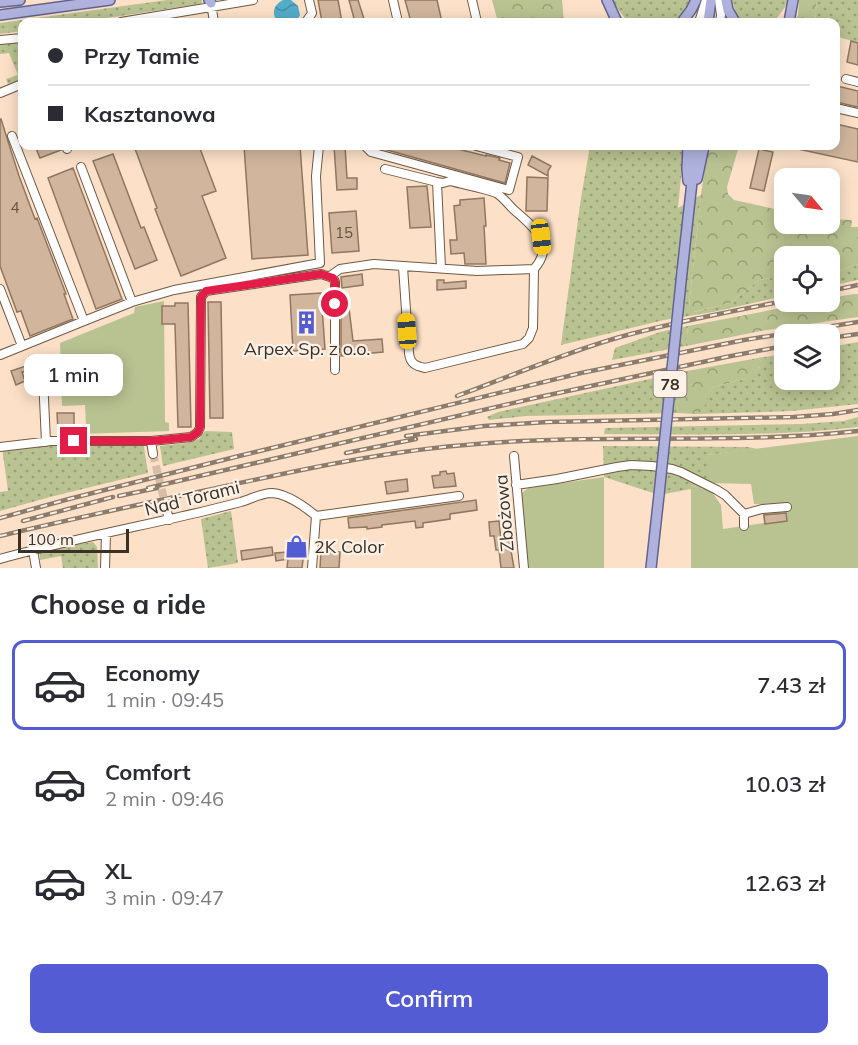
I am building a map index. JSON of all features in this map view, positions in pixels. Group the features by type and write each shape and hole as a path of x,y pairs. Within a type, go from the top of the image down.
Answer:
{"main road":[{"path":"0,2 20,0"},
{"path":"2,16 110,0"},
{"path":"607,0 615,18"},
{"path":"685,18 696,0"},
{"path":"708,18 709,0"},
{"path":"726,0 733,18"},
{"path":"784,18 793,3"},
{"path":"790,18 793,3"},
{"path":"688,150 690,199"},
{"name":"78","path":"651,568 696,150"},
{"path":"690,199 699,173 703,150"}],"street":[{"path":"140,18 211,3 254,0"},
{"path":"309,0 312,13 309,18"},
{"path":"393,0 397,18"},
{"path":"472,0 476,18"},
{"path":"701,18 709,0"},
{"path":"719,0 721,18"},
{"path":"211,3 213,18"},
{"path":"0,40 18,38"},
{"path":"846,79 858,82"},
{"path":"0,93 18,86"},
{"path":"840,109 858,112"},
{"path":"12,135 84,321"},
{"path":"0,355 132,302 174,290 320,263 316,176 319,150"},
{"path":"369,150 509,190 518,157 491,150"},
{"path":"81,167 132,302"},
{"path":"0,447 46,442 151,441 191,437 198,432 200,427 201,297 206,291 325,275 340,269 374,264 477,271 534,269 542,261 541,237 534,227 497,194 450,181 437,182 386,169"},
{"path":"437,182 441,268"},
{"path":"403,267 410,360 417,366 425,368 523,344 529,338 533,328 534,269"},
{"path":"325,275 333,278 335,282 335,370"},
{"path":"0,289 22,346"},
{"path":"43,378 46,442"},
{"path":"151,441 153,454"},
{"name":"Zbożowa","path":"514,456 524,568"},
{"path":"516,485 631,465 672,469 725,495 744,514 744,526"},
{"name":"Nad Torami","path":"0,559 169,520 271,493 285,496 316,516"},
{"path":"312,568 316,516 459,496"},
{"path":"165,503 169,520"},
{"path":"744,514 762,509 787,507"},
{"path":"105,568 106,534"},
{"path":"33,550 36,568"}],"green space":[{"path":"167,0 202,0 201,4 107,18 36,18"},
{"path":"492,0 562,0 564,18 497,18"},
{"path":"611,0 691,0 680,18 625,18"},
{"path":"732,0 787,0 777,18 737,17"},
{"path":"799,0 817,0 815,18 796,18"},
{"path":"817,0 858,0 858,43 840,37 840,18 815,18"},
{"path":"18,21 18,32 0,34 0,23"},
{"path":"18,42 18,75 9,53 0,54 0,43"},
{"path":"18,75 18,81 8,84 6,79"},
{"path":"589,150 684,150 678,208 701,195 689,306 694,312 730,303 759,280 771,278 774,278 774,298 664,320 561,345"},
{"path":"707,150 738,150 727,187 728,194 734,200 774,209 774,234 840,234 840,219 852,220 851,227 858,227 858,264 840,270 840,246 774,246 774,278 759,280 730,303 693,312 689,306"},
{"path":"858,264 858,280 840,284 840,270"},
{"path":"858,294 858,317 810,324 774,324 774,329 686,346 688,326 774,309 774,312 840,312 840,296"},
{"path":"164,301 165,422 169,423 169,431 78,434 78,425 86,425 85,405 62,406 60,343 134,313 135,307"},
{"path":"688,326 686,346 612,360 615,348 660,332"},
{"path":"858,342 858,404 792,411 696,414 713,387 744,379 760,367 761,361 758,358 774,356 774,390 840,390 840,345"},
{"path":"758,358 763,364 752,374 744,379 713,387 707,403 696,414 677,413 682,372"},
{"path":"682,372 677,413 526,416 489,420 487,417 498,412"},
{"path":"858,417 858,427 826,430 731,434 604,434 605,428 802,424 844,421"},
{"path":"205,431 232,432 234,449 163,466 160,446 199,439"},
{"path":"858,436 858,568 691,568 691,485 712,492 721,505 723,529 764,523 761,504 754,504 751,484 708,483 707,455"},
{"path":"51,441 143,441 148,473 0,511 0,492 8,491 2,447"},
{"path":"603,446 748,447 757,449 707,455 712,492 691,485 691,489 659,495 604,477"},
{"path":"604,477 604,568 529,568 520,498 522,493 528,488"},
{"path":"231,511 238,563 208,568 201,519"},
{"path":"93,542 97,547 98,568 63,568 61,556 40,560 41,550"}],"water":[{"path":"291,0 298,6 298,18 276,18 275,7 280,2"}],"building":[{"path":"318,0 338,0 341,18 321,18"},
{"path":"349,0 358,0 364,18 354,18"},
{"path":"405,0 437,0 441,18 410,18"},
{"path":"851,41 858,43 858,65 847,62"},
{"path":"840,87 858,91 858,107 840,103"},
{"path":"0,119 35,219 37,218 66,294 64,294 73,319 30,336 21,311 17,312 0,266"},
{"path":"840,125 858,129 858,162 802,150 840,150"},
{"path":"37,150 61,150 40,158"},
{"path":"135,150 201,150 216,191 202,196 226,258 181,276 155,209 157,208"},
{"path":"244,150 300,150 308,255 252,259"},
{"path":"334,150 345,150 347,178 357,178 357,189 337,190"},
{"path":"387,150 462,150 500,158 499,160 510,163 505,183"},
{"path":"759,150 773,152 764,191 750,188"},
{"path":"113,154 141,228 144,227 157,260 135,269 93,161"},
{"path":"532,156 551,166 548,176 528,165"},
{"path":"73,168 122,299 96,309 48,178"},
{"path":"527,177 548,178 547,211 526,211"},
{"path":"427,186 431,227 410,228 407,187"},
{"path":"484,198 486,264 465,264 464,253 451,254 450,240 457,240 454,206 460,205 460,200"},
{"path":"356,211 359,251 332,253 329,213"},
{"path":"362,274 363,285 342,288 341,277"},
{"path":"437,280 444,280 444,283 466,281 466,288 437,290"},
{"name":"Arpex Sp. z o.o.","path":"321,293 325,349 293,351 290,295"},
{"path":"348,300 353,341 382,339 383,352 341,356 341,301"},
{"path":"208,302 221,302 223,418 210,418"},
{"path":"175,303 188,303 191,427 178,427 175,324 162,324 162,306 175,306"},
{"path":"60,355 61,369 22,372 25,381 16,385 11,371 29,365 29,357"},
{"path":"57,413 74,413 74,430 58,430"},
{"path":"446,471 447,474 454,473 456,486 434,488 432,476"},
{"path":"407,479 408,491 387,494 385,482"},
{"path":"476,500 477,510 450,514 450,519 423,523 423,527 416,528 415,521 367,529 367,527 349,528 348,518"},
{"path":"786,513 787,521 765,524 764,515"},
{"path":"499,521 501,540 509,539 514,568 501,568 499,550 496,550 494,536 490,536 489,522"},
{"path":"289,543 305,543 302,568 287,568 288,559 276,561 275,553 289,552"},
{"path":"272,547 273,555 242,560 241,551"},
{"path":"321,551 340,552 339,568 320,568"}],"tunnel":[{"path":"153,454 165,503"}],"railway":[{"path":"840,289 858,285"},
{"path":"457,396 599,343 681,322 774,303"},
{"path":"0,518 235,457 581,373 744,340 858,322"},
{"path":"840,337 858,334"},
{"path":"148,488 535,398 774,348"},
{"path":"406,436 484,426 548,422 794,417 858,410"},
{"path":"0,536 351,460 445,447 572,439 763,437 858,431"},
{"path":"346,453 416,439"},
{"path":"119,496 157,488"},
{"path":"23,521 113,497"}],"place":[{"name":"Arpex Sp. z o.o.","path":"307,322"},
{"name":"2K Color","path":"296,546"}],"route":[{"path":"74,441 151,441 191,437 198,432 200,427 202,293 321,274 330,276 335,282 335,304"}]}
